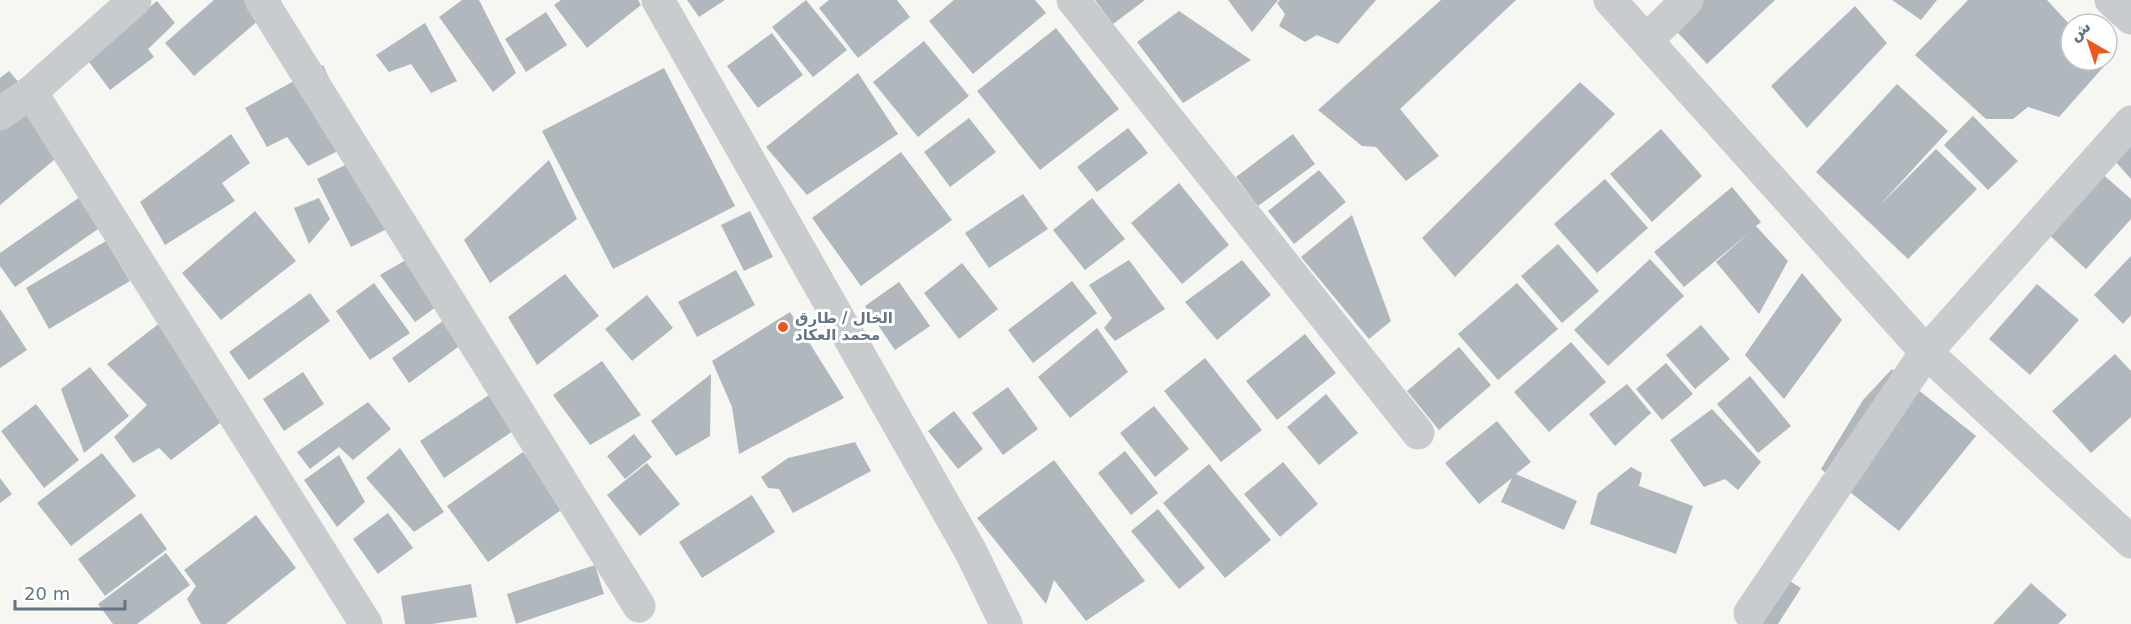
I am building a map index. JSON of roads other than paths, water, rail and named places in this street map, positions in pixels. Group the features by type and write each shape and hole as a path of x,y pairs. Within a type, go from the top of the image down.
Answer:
{"street":[{"path":"0,114 31,92 135,0"},
{"path":"261,0 639,606"},
{"path":"658,0 971,552 1006,624"},
{"path":"1073,0 1418,433"},
{"path":"1610,0 1926,352 2131,542"},
{"path":"1647,39 1687,0"},
{"path":"2111,0 2131,18"},
{"path":"31,92 366,624"},
{"path":"1750,614 1926,352 2131,122"}],"place":[{"name":"الخال / طارق محمد العكاد","path":"783,327"}]}
